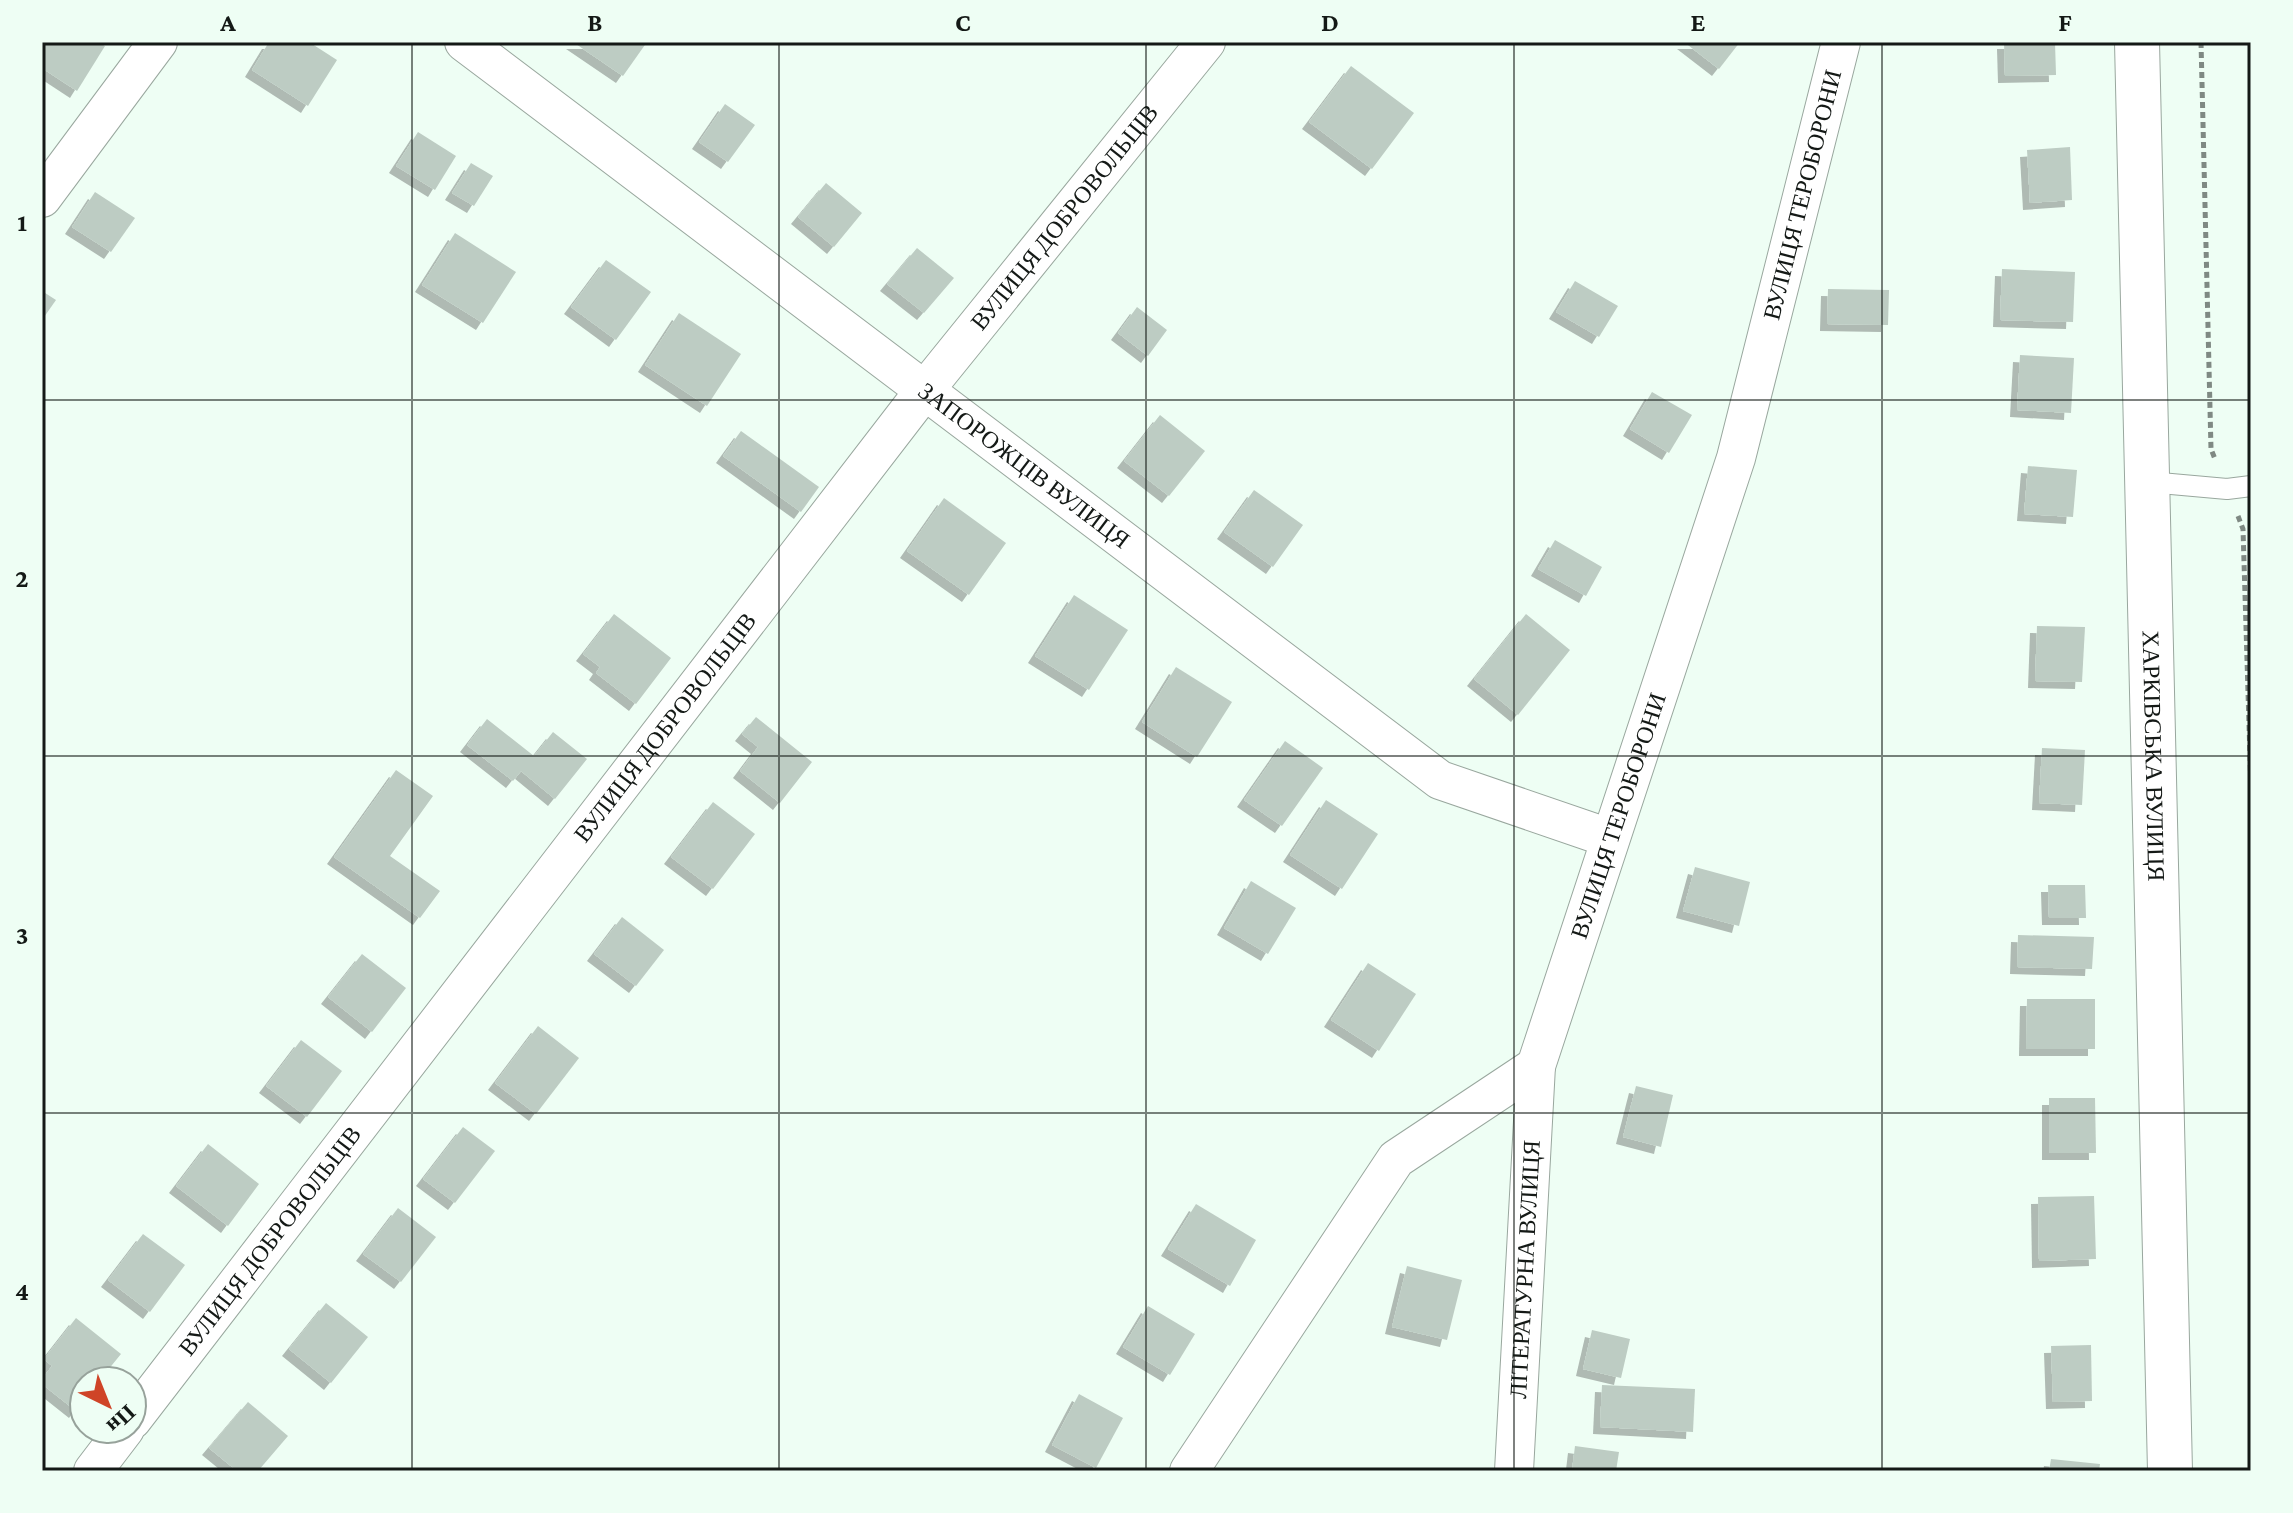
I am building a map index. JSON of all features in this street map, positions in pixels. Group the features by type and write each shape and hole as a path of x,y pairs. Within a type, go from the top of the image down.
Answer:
{"street":[{"path":"42,198 158,42"},
{"name":"ЗАПОРОЖЦІВ ВУЛИЦЯ","path":"464,42 1440,780 1609,838"},
{"name":"ВУЛИЦЯ ДОБРОВОЛЬЦІВ","path":"148,1399 924,391 1206,42"},
{"name":"ВУЛИЦЯ ТЕРОБОРОНИ","path":"1536,1066 1736,458 1841,42"},
{"name":"ХАРКІВСЬКА ВУЛИЦЯ","path":"2137,42 2170,1471"},
{"path":"1189,1471 1396,1159 1536,1066"},
{"name":"ЛІТЕРАТУРНА ВУЛИЦЯ","path":"1514,1471 1536,1066"},
{"path":"93,1471 113,1445"}],"lane":[{"path":"2149,482 2227,489 2251,486"}],"path":[{"path":"2201,42 2211,449 2243,529 2251,790"}],"building":[{"path":"42,42 98,42 105,46 77,91 42,68"},
{"path":"269,42 309,42 337,60 308,106 252,70"},
{"path":"573,42 647,42 623,76"},
{"path":"1684,42 1740,42 1719,69"},
{"path":"2004,42 2055,42 2056,75 2005,76"},
{"path":"1351,66 1414,113 1372,169 1309,122"},
{"path":"725,104 755,125 728,162 699,142"},
{"path":"418,132 456,156 435,190 396,166"},
{"path":"2070,147 2072,200 2030,203 2027,150"},
{"path":"471,163 493,176 474,206 452,193"},
{"path":"826,183 862,213 834,247 798,217"},
{"path":"95,192 135,218 111,252 72,227"},
{"path":"455,233 516,272 483,323 422,285"},
{"path":"917,248 954,278 924,313 887,284"},
{"path":"606,260 651,292 616,340 571,307"},
{"path":"2002,269 2075,272 2073,322 2000,320"},
{"path":"1575,281 1618,306 1599,337 1556,312"},
{"path":"1828,289 1889,290 1888,325 1827,324"},
{"path":"42,291 56,300 42,320"},
{"path":"1137,307 1167,330 1148,356 1118,333"},
{"path":"679,313 741,354 707,406 645,365"},
{"path":"2020,355 2074,358 2071,413 2017,410"},
{"path":"1652,392 1692,415 1669,453 1630,429"},
{"path":"1160,415 1205,451 1169,496 1124,461"},
{"path":"741,431 819,487 801,512 723,456"},
{"path":"2028,466 2077,470 2073,517 2024,514"},
{"path":"1254,490 1303,525 1273,567 1224,532"},
{"path":"944,498 1006,543 969,595 907,551"},
{"path":"1555,540 1602,567 1586,596 1538,569"},
{"path":"1074,595 1128,630 1089,690 1035,656"},
{"path":"614,614 671,658 636,704 596,673 600,667 583,654"},
{"path":"1526,614 1570,650 1518,715 1474,679"},
{"path":"2037,626 2085,627 2082,682 2035,681"},
{"path":"1176,667 1232,702 1197,757 1142,722"},
{"path":"756,717 812,762 780,803 740,771 758,747 742,734"},
{"path":"487,719 534,756 553,732 587,759 555,799 521,771 513,781 467,745"},
{"path":"1285,741 1323,768 1282,826 1244,800"},
{"path":"2042,748 2085,750 2082,805 2039,803"},
{"path":"396,770 433,796 390,856 440,891 420,918 334,857"},
{"path":"1326,800 1378,834 1342,889 1290,855"},
{"path":"713,802 755,834 713,889 671,857"},
{"path":"1695,867 1750,882 1739,926 1683,911"},
{"path":"1251,881 1296,908 1268,954 1224,928"},
{"path":"2048,885 2085,885 2086,918 2049,918"},
{"path":"622,917 664,950 636,986 594,954"},
{"path":"2018,935 2094,937 2092,969 2017,967"},
{"path":"362,954 406,988 372,1032 328,997"},
{"path":"1368,963 1416,994 1379,1051 1331,1020"},
{"path":"2027,999 2095,999 2095,1049 2026,1049"},
{"path":"538,1026 579,1058 536,1114 495,1083"},
{"path":"301,1040 342,1071 307,1117 266,1086"},
{"path":"1636,1086 1673,1095 1661,1147 1623,1137"},
{"path":"2049,1098 2095,1098 2096,1153 2049,1153"},
{"path":"463,1127 495,1151 455,1203 423,1179"},
{"path":"208,1144 259,1184 228,1226 176,1186"},
{"path":"2094,1196 2096,1259 2039,1261 2038,1197"},
{"path":"1196,1204 1256,1240 1230,1286 1168,1249"},
{"path":"398,1208 436,1237 401,1282 363,1254"},
{"path":"143,1234 185,1265 150,1312 108,1280"},
{"path":"1407,1266 1462,1280 1447,1340 1392,1327"},
{"path":"326,1303 368,1337 331,1383 289,1349"},
{"path":"1148,1306 1195,1334 1170,1375 1123,1347"},
{"path":"76,1318 121,1354 112,1365 68,1365 68,1405 42,1384 42,1379 52,1366 44,1359"},
{"path":"1592,1330 1630,1339 1621,1378 1583,1369"},
{"path":"2091,1345 2092,1401 2053,1402 2051,1346"},
{"path":"1602,1385 1695,1389 1693,1432 1600,1427"},
{"path":"1079,1394 1123,1418 1096,1468 1052,1445"},
{"path":"248,1402 288,1436 258,1471 237,1471 209,1448"},
{"path":"1575,1446 1619,1452 1616,1471 1572,1471"},
{"path":"2051,1459 2100,1464 2099,1471 2049,1471"}]}
